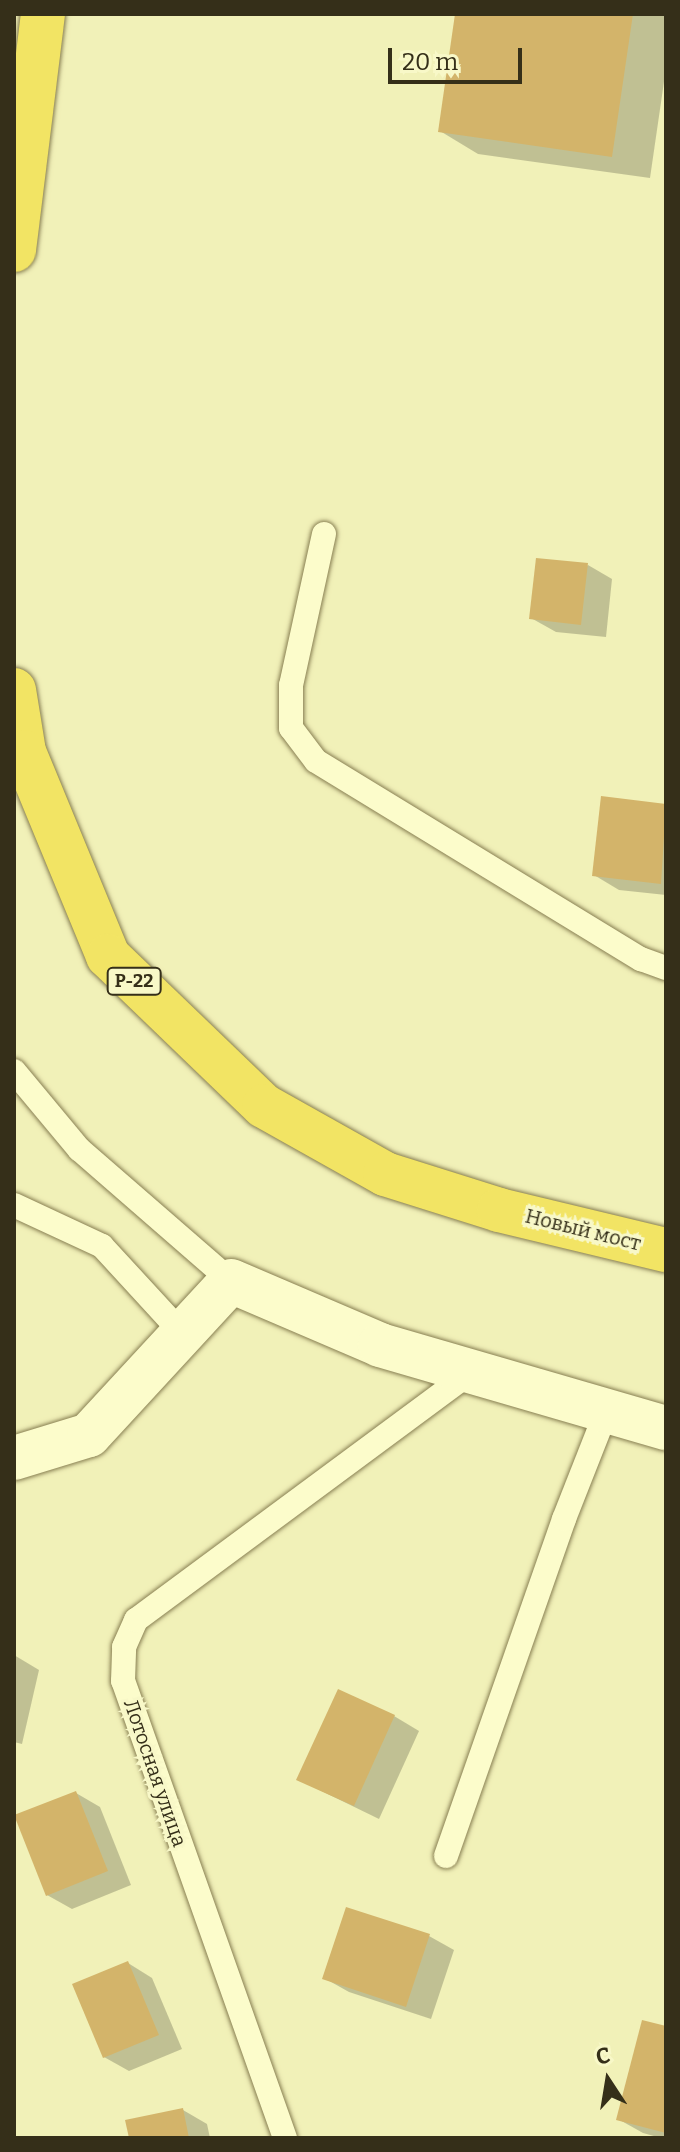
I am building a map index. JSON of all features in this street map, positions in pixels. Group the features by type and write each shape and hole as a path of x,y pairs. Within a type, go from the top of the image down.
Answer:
{"highway":[{"path":"14,250 43,14"},
{"name":"Новый мост","path":"14,690 24,752 108,956 264,1106 385,1174 499,1210 666,1250"}],"street":[{"path":"14,1458 89,1435 231,1281 380,1345 666,1428"}],"lane":[{"path":"324,534 291,685 291,728 316,761 641,959 666,968"},
{"path":"14,1071 79,1149 231,1281"},
{"path":"14,1205 102,1246 183,1334"},
{"name":"Лотосная улица","path":"285,2138 123,1681 124,1647 136,1620 472,1371"},
{"path":"446,1856 564,1519 607,1410"}],"building":[{"path":"455,14 633,14 612,157 438,132"},
{"path":"536,558 588,563 581,625 529,619"},
{"path":"601,796 666,804 661,884 592,876"},
{"path":"338,1689 395,1715 354,1806 296,1780"},
{"path":"76,1791 108,1871 46,1896 14,1815"},
{"path":"346,1907 430,1934 406,2007 322,1979"},
{"path":"128,1961 159,2035 103,2058 72,1984"},
{"path":"642,2020 666,2026 666,2133 616,2120"},
{"path":"183,2108 189,2138 129,2138 125,2120"}]}
